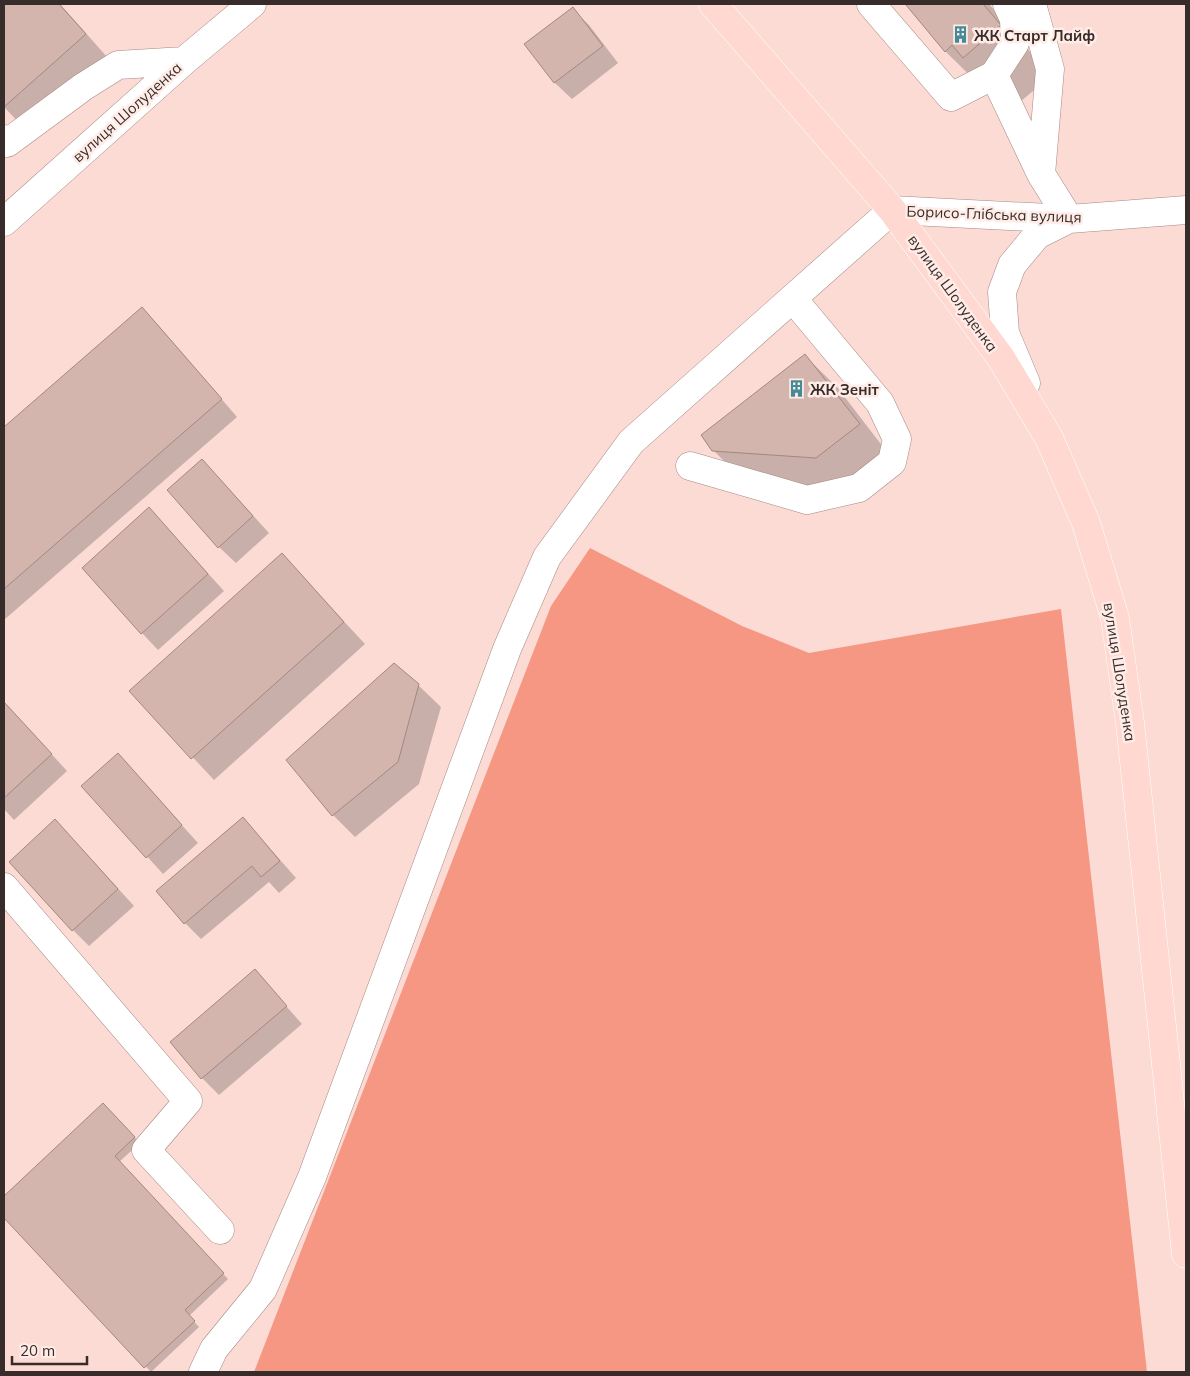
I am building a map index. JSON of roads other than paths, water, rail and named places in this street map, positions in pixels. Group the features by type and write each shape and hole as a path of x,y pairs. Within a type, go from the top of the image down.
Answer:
{"main road":[{"name":"вулиця Шолуденка","path":"713,4 892,210 1001,358 1049,438 1086,523 1115,618 1130,724 1186,1254"}],"street":[{"name":"вулиця Шолуденка","path":"4,222 184,61 252,4"},
{"path":"871,4 951,97 994,75 1015,43 1014,19 1007,4"},
{"path":"1032,4 1050,69 1040,174"},
{"path":"4,139 7,143 83,87 118,65 184,61"},
{"path":"994,75 1040,174 1069,220 1036,235 1012,265 1002,292 1005,333 1049,438"},
{"path":"204,1372 214,1349 263,1289 312,1177 507,649 548,557 631,442 892,210"},
{"name":"Борисо-Глібська вулиця","path":"892,210 1069,220 1186,210"},
{"path":"690,466 807,500 859,488 892,462 897,439 880,403 793,299"},
{"path":"4,887 188,1101 146,1150 220,1230"}],"place":[{"name":"ЖК Старт Лайф","path":"960,35"},
{"name":"ЖК Зеніт","path":"796,389"}]}
